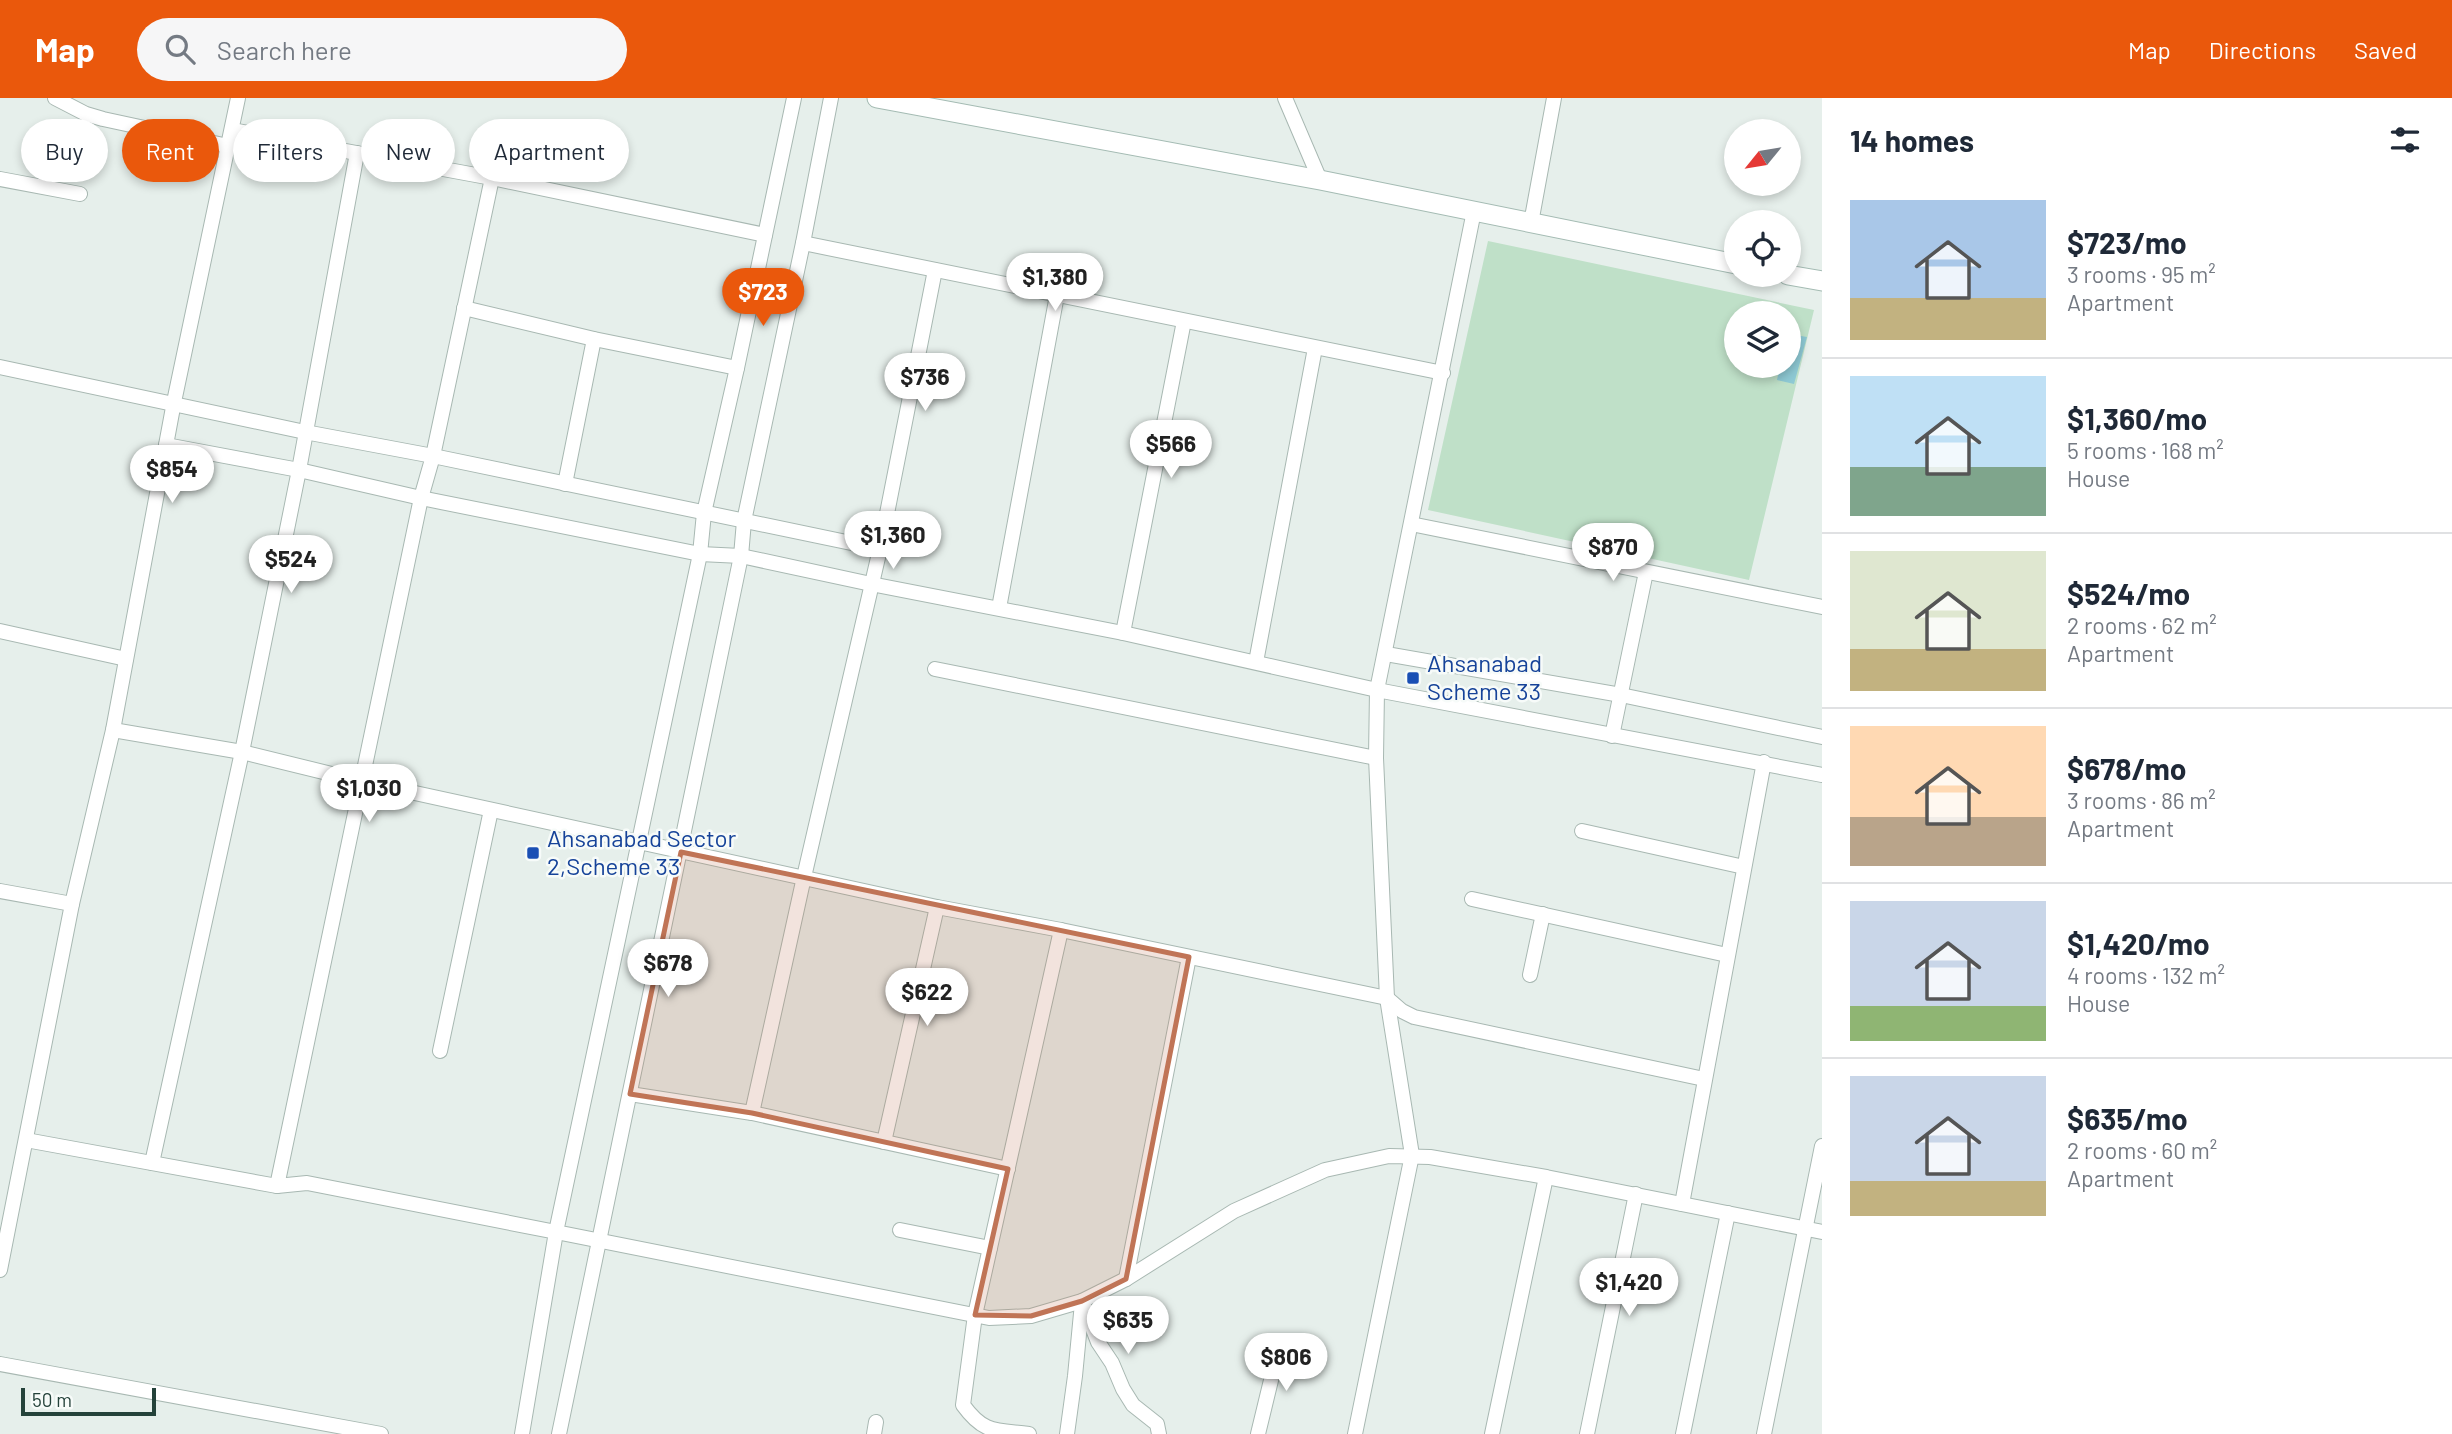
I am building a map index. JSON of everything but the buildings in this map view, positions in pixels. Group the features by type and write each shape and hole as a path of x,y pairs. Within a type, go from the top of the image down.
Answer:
{"street":[{"path":"55,98 86,114 103,119 228,146"},
{"path":"0,1270 72,904 113,730 174,402 238,98"},
{"path":"522,1434 556,1231 701,554 704,513 794,98"},
{"path":"559,1434 681,852 741,556 744,521 831,98"},
{"path":"877,98 1320,180 1724,262"},
{"path":"1285,98 1320,180"},
{"path":"1531,222 1554,98"},
{"path":"232,130 469,174"},
{"path":"152,1163 242,752 299,470 357,153"},
{"path":"0,179 80,194"},
{"path":"277,1186 360,781 491,182"},
{"path":"511,182 765,235"},
{"path":"1355,1434 1412,1155 1387,998 1376,758 1377,690 1387,654 1474,211"},
{"path":"803,243 1443,373"},
{"path":"752,1113 880,549 935,270"},
{"path":"1801,277 1822,281"},
{"path":"999,608 1057,295"},
{"path":"464,308 594,339 737,368"},
{"path":"1123,633 1184,321"},
{"path":"565,484 594,339"},
{"path":"1256,662 1315,348"},
{"path":"0,367 880,549"},
{"path":"166,445 701,554 741,556 1123,633 1377,690 1822,775"},
{"path":"1412,524 1822,607"},
{"path":"1612,736 1646,572"},
{"path":"0,631 126,659"},
{"path":"1387,654 1620,695 1822,737"},
{"path":"935,669 1376,758"},
{"path":"113,730 242,752 639,843 937,907 1387,998 1414,1017 1704,1079"},
{"path":"1682,1203 1763,762"},
{"path":"440,1051 491,810"},
{"path":"1582,831 1744,867"},
{"path":"0,891 72,904"},
{"path":"1472,899 1727,955"},
{"path":"884,1142 937,907"},
{"path":"1530,975 1543,915"},
{"path":"1029,1434 990,1429 979,1424 963,1405 975,1315 1061,930"},
{"path":"1126,1279 1189,957"},
{"path":"630,1094 752,1113 1008,1170"},
{"path":"26,1140 277,1186 307,1183 989,1318 1031,1316 1082,1301 1126,1279 1234,1211 1325,1170 1389,1156 1412,1155 1546,1177 1822,1232"},
{"path":"1764,1434 1822,1146"},
{"path":"1492,1434 1546,1177"},
{"path":"1587,1434 1636,1195"},
{"path":"1683,1434 1728,1213"},
{"path":"900,1230 990,1248"},
{"path":"1067,1434 1082,1301"},
{"path":"1082,1301 1098,1342 1112,1363 1123,1389 1133,1405 1157,1424 1159,1434"},
{"path":"1258,1434 1280,1343"},
{"path":"0,1364 381,1434"}],"highlighted area":[{"path":"681,852 1189,957 1126,1279 1082,1301 1031,1316 975,1315 1008,1169 752,1113 630,1094"}],"green space":[{"path":"1488,241 1771,301 1724,301 1724,378 1798,378 1749,580 1428,510"},
{"path":"1801,307 1814,310 1801,364"}],"water":[{"path":"1801,336 1807,337 1801,359"},
{"path":"1777,378 1796,378 1794,384"}],"place":[{"name":"Ahsanabad Scheme 33","path":"1413,678"},
{"name":"Ahsanabad Sector 2,Scheme 33","path":"533,853"}]}
